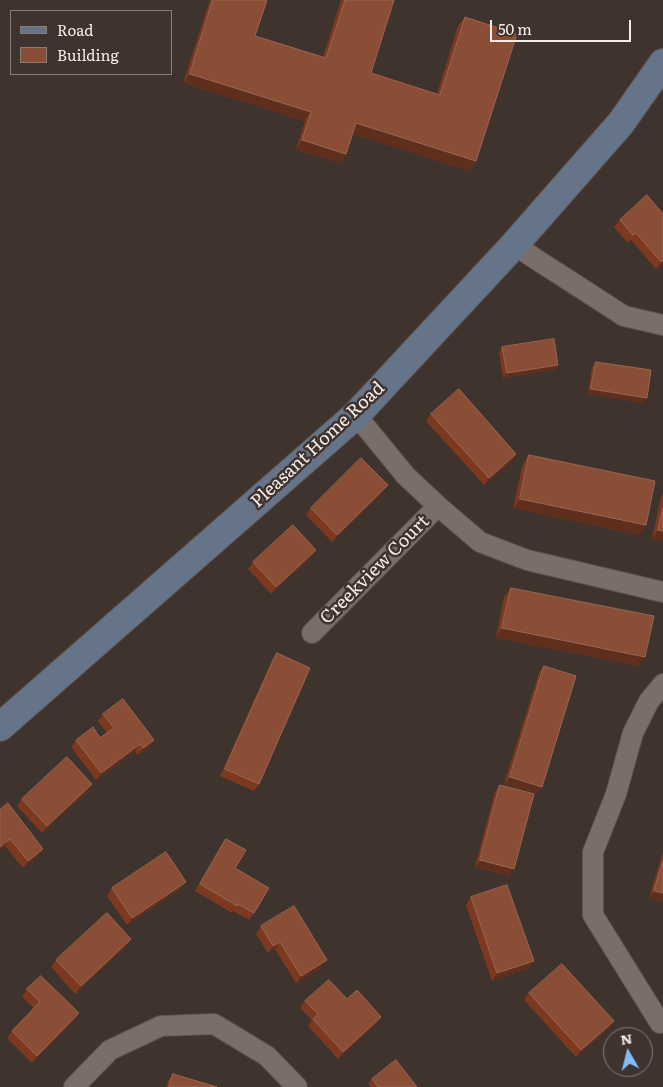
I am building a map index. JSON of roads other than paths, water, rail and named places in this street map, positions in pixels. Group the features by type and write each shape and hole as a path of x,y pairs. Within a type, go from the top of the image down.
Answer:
{"main road":[{"name":"Pleasant Home Road","path":"0,727 356,414 514,245 621,123 663,63"}],"street":[{"path":"514,245 624,316 663,325"},
{"path":"356,414 406,476 480,542 527,560 663,592"},
{"name":"Creekview Court","path":"312,634 438,506"},
{"path":"660,1023 593,915 593,852 616,794 633,733 649,701 663,684"},
{"path":"74,1087 110,1050 161,1026 214,1024 266,1056 297,1087"}]}
